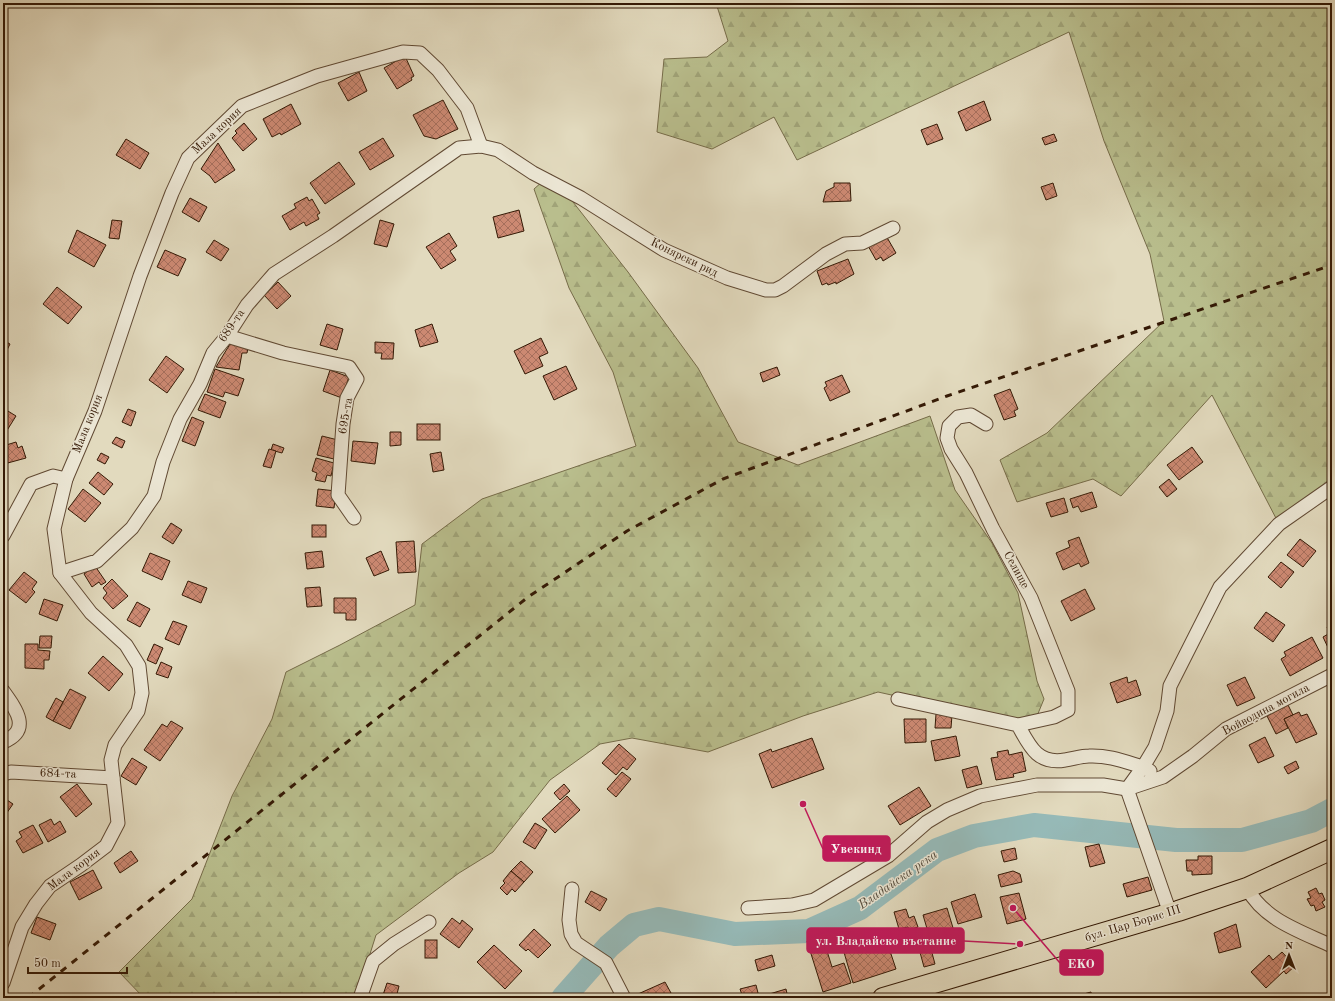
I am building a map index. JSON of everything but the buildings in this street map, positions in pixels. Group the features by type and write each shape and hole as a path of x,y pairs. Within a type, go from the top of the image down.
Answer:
{"main road":[{"name":"бул. Цар Борис III","path":"883,998 1170,913 1247,888 1332,849"}],"street":[{"name":"Мала кория","path":"3,983 22,928 36,904 50,886 106,846 118,824 111,760 115,744 138,711 142,693 138,666 126,645 91,613 60,573 54,529 66,478 95,411 140,276 172,193 188,158 242,106 317,76 403,52 420,53 438,70 467,108 481,146"},
{"name":"Конярски рид","path":"481,146 498,150 533,173 581,198 664,250 727,278 766,290 774,290 783,286 826,254 845,244 862,243 893,228"},
{"name":"689-та","path":"60,573 97,560 132,528 154,496 163,462 180,419 200,384 213,353 227,336 247,305 274,274 333,236 459,148 481,146"},
{"name":"695-та","path":"227,336 283,353 349,367 357,379 347,398 342,424 338,495 354,518"},
{"name":"Селище","path":"986,424 971,415 958,417 949,426 947,438 951,449 966,473 993,529 1031,598 1068,691 1068,710 1054,717 1018,724"},
{"path":"3,536 31,484 53,476 66,478"},
{"path":"1127,789 1155,747 1167,711 1170,686 1220,587 1279,524 1332,487"},
{"name":"Войводина могила","path":"1127,789 1163,777 1193,756 1226,729 1332,675"},
{"path":"3,691 14,706 20,722 19,731 11,739 3,742"},
{"path":"898,699 1018,724 1029,744 1039,756 1049,761 1063,761 1089,756 1114,758 1143,767 1163,777"},
{"name":"684-та","path":"3,774 11,772 113,778"},
{"path":"748,908 792,905 814,900 888,856 927,822 946,810 980,796 1037,785 1104,785 1127,789"},
{"path":"1127,789 1170,913"},
{"path":"1247,888 1254,901 1273,918 1332,946"},
{"path":"572,889 569,920 571,934 576,943 606,963 624,998"},
{"path":"360,998 372,961 394,944 428,922"}],"green space":[{"path":"716,3 1332,3 1332,487 1279,524 1212,395 1121,496 1093,479 1017,502 1000,460 1047,433 1164,321 1150,254 1104,141 1069,32 797,160 774,117 712,149 657,132 664,59 707,57 728,41"},
{"path":"551,174 628,272 698,368 738,442 798,465 930,416 955,490 992,543 1018,593 1037,681 1044,699 1037,716 1013,722 878,692 803,716 708,752 632,738 600,744 550,780 493,852 459,873 376,935 356,998 144,998 119,972 192,899 232,796 272,719 286,672 415,605 422,544 482,499 636,446 613,372 569,288 534,189"}],"waterway":[{"name":"Владайска река","path":"563,998 609,946 634,925 659,919 735,934 809,931 860,908 937,850 974,836 1034,825 1176,840 1242,840 1311,821 1332,810"}],"railway":[{"path":"28,998 528,597 627,531 723,479 947,396 1332,265"}],"place":[{"name":"Увекинд","path":"803,804"},
{"name":"EKO","path":"1013,908"},
{"name":"ул. Владайско въстание","path":"1020,944"}]}
